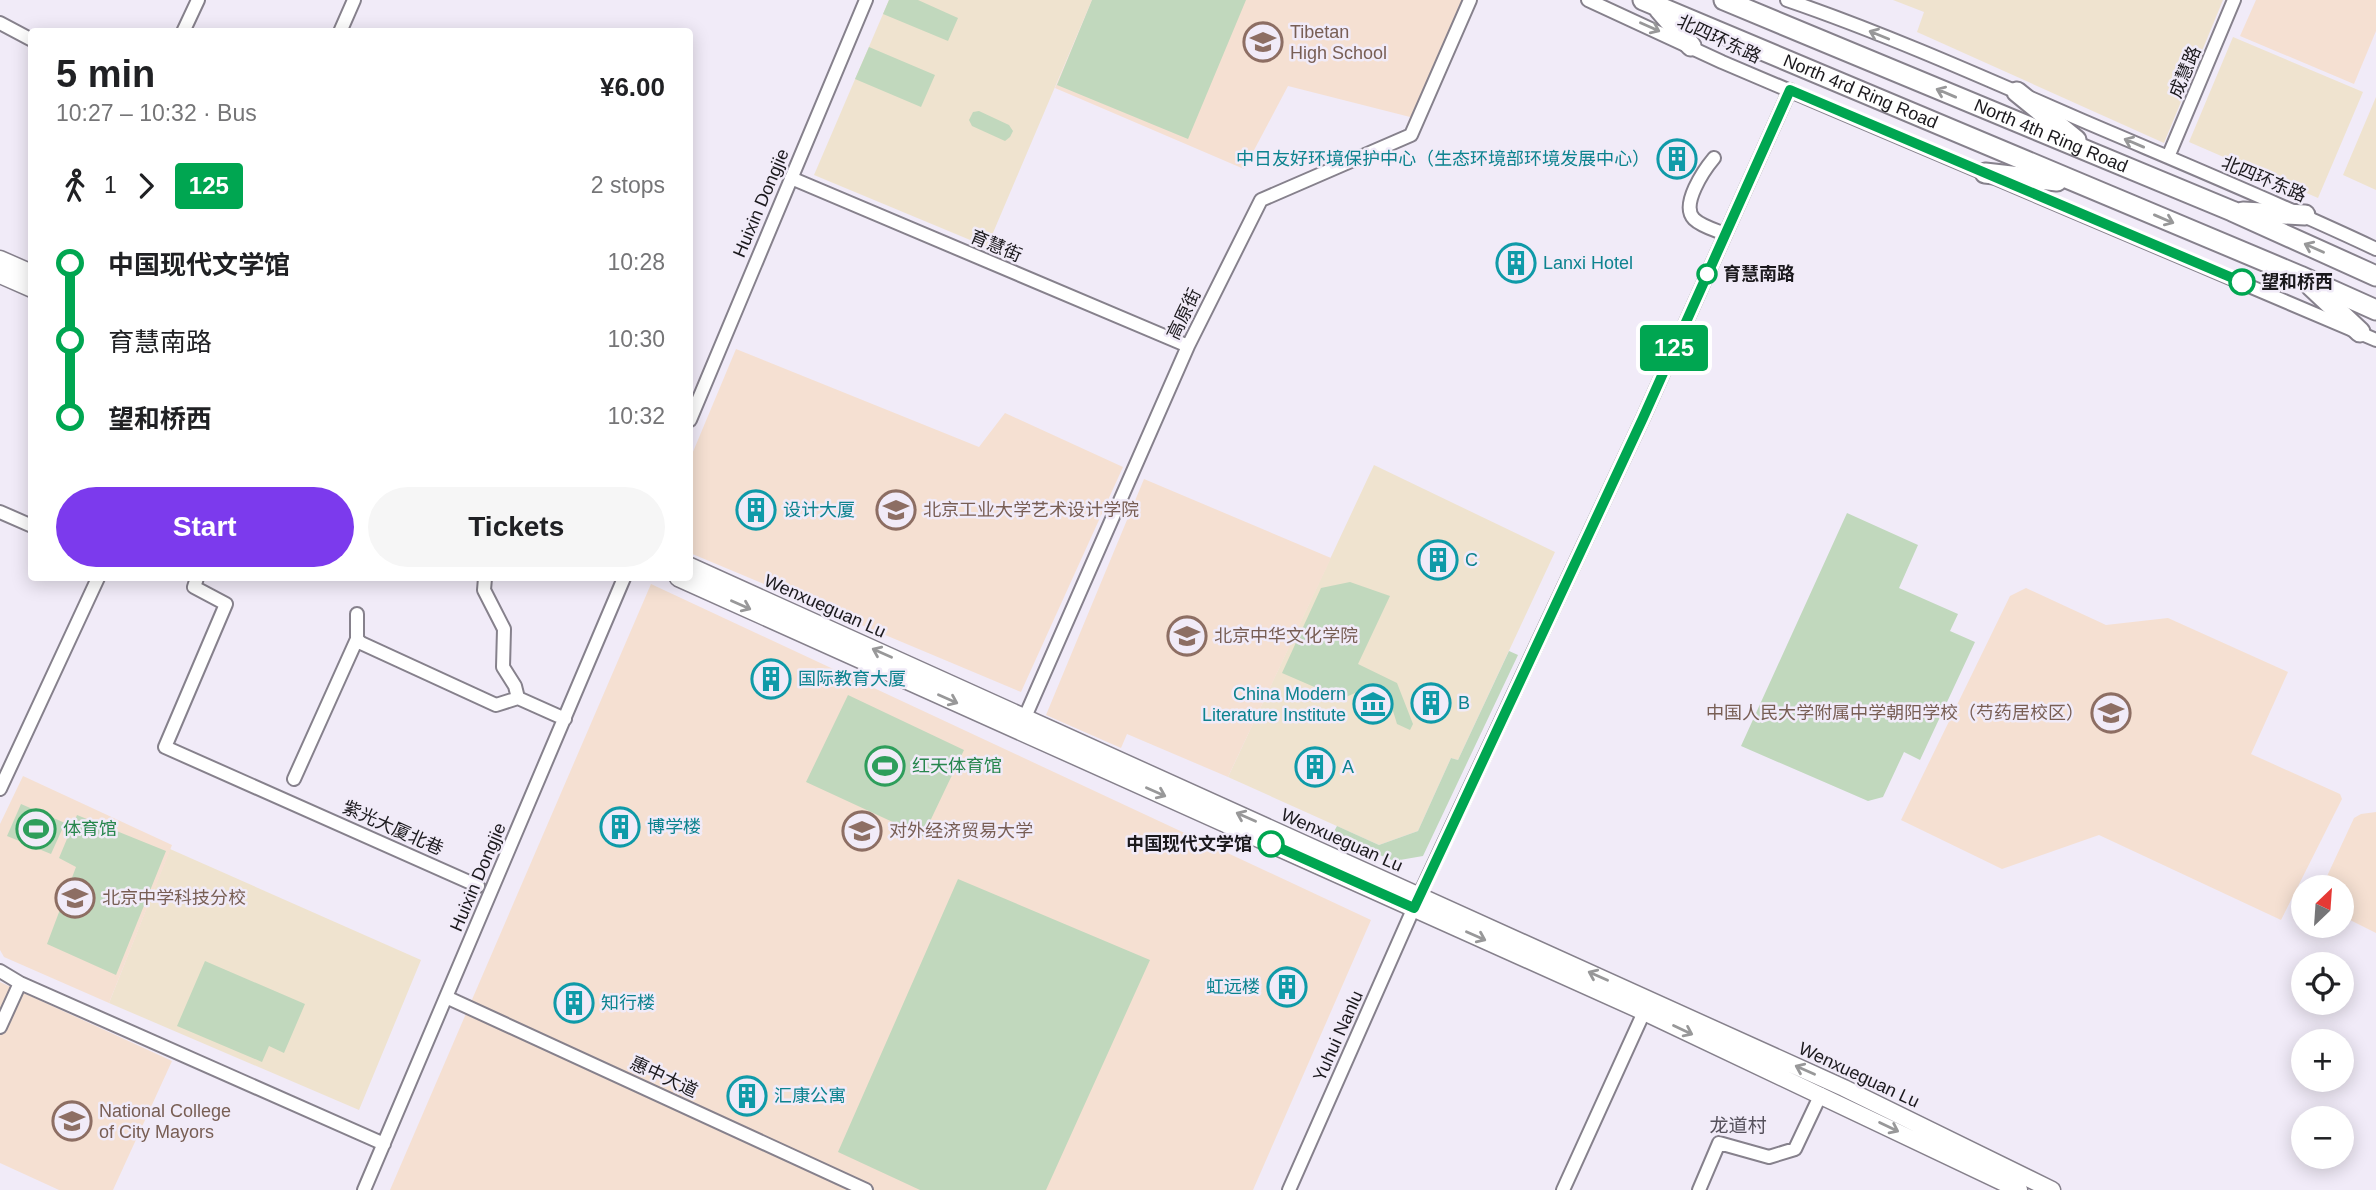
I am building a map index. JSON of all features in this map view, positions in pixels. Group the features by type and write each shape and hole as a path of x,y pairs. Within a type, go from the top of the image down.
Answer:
{"highway":[{"name":"North 4th Ring Road","path":"1724,0 2232,211 2376,276"},
{"path":"1649,3 1691,46"},
{"name":"North 4rd Ring Road","path":"1649,3 2079,184"},
{"path":"2017,92 2093,154"},
{"path":"1985,173 2079,184"},
{"name":"North 4th Ring Road","path":"2079,184 2375,309"},
{"path":"2232,211 2305,215"},
{"path":"2300,276 2368,336"}],"main road":[{"path":"0,259 28,271"},
{"path":"0,275 28,287"},
{"name":"Wenxueguan Lu","path":"693,567 1022,724 1417,902 1844,1088 2052,1190"},
{"name":"Wenxueguan Lu","path":"685,581 1022,724"},
{"name":"Wenxueguan Lu","path":"1417,902 2019,1190"}],"street":[{"path":"185,28 198,0"},
{"path":"342,28 354,0"},
{"name":"Huixin Dongjie","path":"693,413 866,0"},
{"name":"高原街","path":"1022,724 1188,346 1261,200 1411,135 1470,0"},
{"name":"北四环东路","path":"1587,0 1722,62 2368,336"},
{"name":"北四环东路","path":"1787,0 1831,9 2376,248"},
{"name":"成慧路","path":"2168,157 2234,0"},
{"path":"0,23 28,38"},
{"path":"1417,902 1643,418 1790,90"},
{"path":"1714,159 1699,177 1692,196 1691,213 1692,218 1725,234"},
{"name":"育慧街","path":"790,178 1188,346"},
{"path":"0,512 28,524"},
{"path":"0,789 97,581"},
{"name":"紫光大厦北巷","path":"196,581 194,587 226,604 165,747 478,886"},
{"path":"485,581 484,590 504,629 503,667 518,698"},
{"name":"Huixin Dongjie","path":"364,1190 623,581"},
{"path":"294,779 358,639 357,614"},
{"path":"358,639 361,643 496,705 518,698 565,719"},
{"name":"Yuhui Nanlu","path":"1289,1190 1417,902"},
{"path":"0,971 384,1144"},
{"path":"0,1027 20,982"},
{"name":"惠中大道","path":"446,997 866,1190"},
{"path":"1563,1190 1644,1012"},
{"path":"1699,1190 1719,1143 1769,1157 1795,1149 1821,1094"}],"shaded area":[{"path":"889,0 1092,0 987,247 814,175"},
{"name":"Tibetan High School","path":"1092,0 1470,0 1418,119 1288,86 1244,169 1055,88"},
{"path":"1893,0 2223,0 2164,143 1917,32 1924,12"},
{"path":"2256,0 2376,0 2376,31 2354,84 2240,36"},
{"path":"2233,37 2363,92 2318,198 2189,142"},
{"path":"2376,97 2376,190 2343,175"},
{"name":"北京工业大学艺术设计学院","path":"736,349 979,447 1005,413 1123,467 1021,692 693,554 693,452"},
{"name":"China Modern Literature Institute","path":"1374,465 1555,552 1458,760 1451,758 1418,831 1379,845 1228,777"},
{"name":"北京中华文化学院","path":"1144,479 1331,558 1228,777 1127,734 1121,748 1046,715"},
{"name":"对外经济贸易大学","path":"651,584 1371,920 1253,1190 390,1190"},
{"name":"中国人民大学附属中学朝阳学校（芍药居校区）","path":"2026,588 2106,625 2168,618 2288,672 2251,754 2340,794 2342,799 2304,875 2291,875 2291,900 2281,920 2099,835 2002,869 1901,820 2010,596"},
{"name":"北京中学科技分校","path":"23,776 172,845 109,1003 4,957 0,950 0,824"},
{"path":"2376,812 2376,933 2354,922 2354,875 2328,875 2354,818"},
{"path":"170,849 421,960 359,1110 109,1003"},
{"name":"National College of City Mayors","path":"0,982 172,1061 113,1190 59,1190 0,1163"}],"green space":[{"path":"889,0 918,0 958,18 948,41 883,14"},
{"path":"1092,0 1246,0 1188,139 1057,85"},
{"path":"869,47 935,75 921,107 855,79"},
{"path":"979,111 1009,125 1013,131 1010,137 1005,141 972,126 969,120 973,112"},
{"path":"1847,513 1918,545 1899,588 1958,614 1950,631 1975,642 1920,760 1904,752 1883,797 1868,801 1741,746"},
{"path":"1350,582 1390,596 1358,664 1397,683 1413,724 1410,730 1397,724 1389,698 1368,687 1342,699 1282,673 1321,588"},
{"path":"1509,651 1518,655 1423,856 1394,861 1332,835 1337,826 1379,845 1418,831 1451,758 1458,760"},
{"name":"红天体育馆","path":"848,695 964,750 923,836 806,782"},
{"name":"体育馆","path":"21,804 65,823 51,854 7,836"},
{"path":"77,815 166,851 116,975 47,944 76,867 59,858"},
{"path":"958,879 1150,960 1046,1190 920,1190 838,1152"},
{"path":"205,961 305,1004 284,1053 269,1046 262,1062 177,1026"}],"bus line":[{"name":"125","path":"1271,844 1414,908 1643,418 1790,90 2242,282"}],"place":[{"name":"Tibetan High School","path":"1263,42"},
{"name":"中日友好环境保护中心（生态环境部环境发展中心）","path":"1677,159"},
{"name":"Lanxi Hotel","path":"1516,263"},
{"name":"育慧南路","path":"1707,274"},
{"name":"望和桥西","path":"2242,282"},
{"name":"设计大厦","path":"756,510"},
{"name":"北京工业大学艺术设计学院","path":"896,510"},
{"name":"C","path":"1438,560"},
{"name":"北京中华文化学院","path":"1187,636"},
{"name":"国际教育大厦","path":"771,679"},
{"name":"B","path":"1431,703"},
{"name":"China Modern Literature Institute","path":"1373,704"},
{"name":"中国人民大学附属中学朝阳学校（芍药居校区）","path":"2111,713"},
{"name":"红天体育馆","path":"885,766"},
{"name":"A","path":"1315,767"},
{"name":"博学楼","path":"620,827"},
{"name":"体育馆","path":"36,829"},
{"name":"对外经济贸易大学","path":"862,831"},
{"name":"中国现代文学馆","path":"1271,844"},
{"name":"北京中学科技分校","path":"75,898"},
{"name":"虹远楼","path":"1287,987"},
{"name":"知行楼","path":"574,1003"},
{"name":"汇康公寓","path":"747,1096"},
{"name":"National College of City Mayors","path":"72,1121"}],"district":[{"name":"龙道村","path":"1738,1125"}]}
